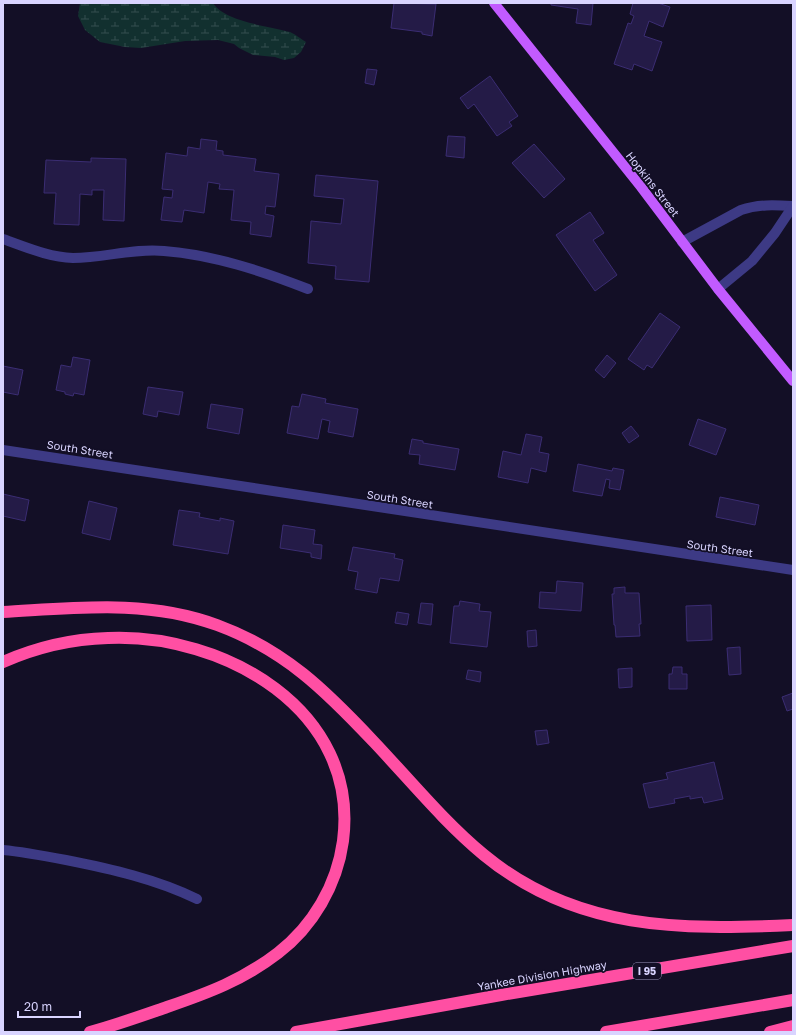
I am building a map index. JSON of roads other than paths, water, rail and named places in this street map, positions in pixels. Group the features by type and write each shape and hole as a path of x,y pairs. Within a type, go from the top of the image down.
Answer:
{"highway":[{"path":"3,612 110,607 144,608 166,611 215,624 254,641 301,671 343,709 472,845 511,875 543,894 591,912 635,921 721,927 793,925"},
{"path":"3,662 49,645 69,641 108,638 160,641 204,652 243,668 292,702 304,714 322,738 334,761 339,777 345,820 340,860 332,884 325,898 293,940 278,953 241,977 218,989 118,1024 90,1032"},
{"name":"Yankee Division Highway","path":"296,1032 793,946"},
{"path":"606,1032 793,1000"},
{"path":"770,1032 793,1026"}],"main road":[{"name":"Hopkins Street","path":"494,3 718,289 791,375"}],"street":[{"path":"682,242 749,207 772,205 793,206"},
{"path":"718,289 752,261 775,233 793,206"},
{"path":"3,239 43,254 72,258 144,251 181,253 243,266 308,289"},
{"name":"South Street","path":"3,450 793,570"},
{"path":"3,850 41,855 101,867 147,879 197,899"}]}
